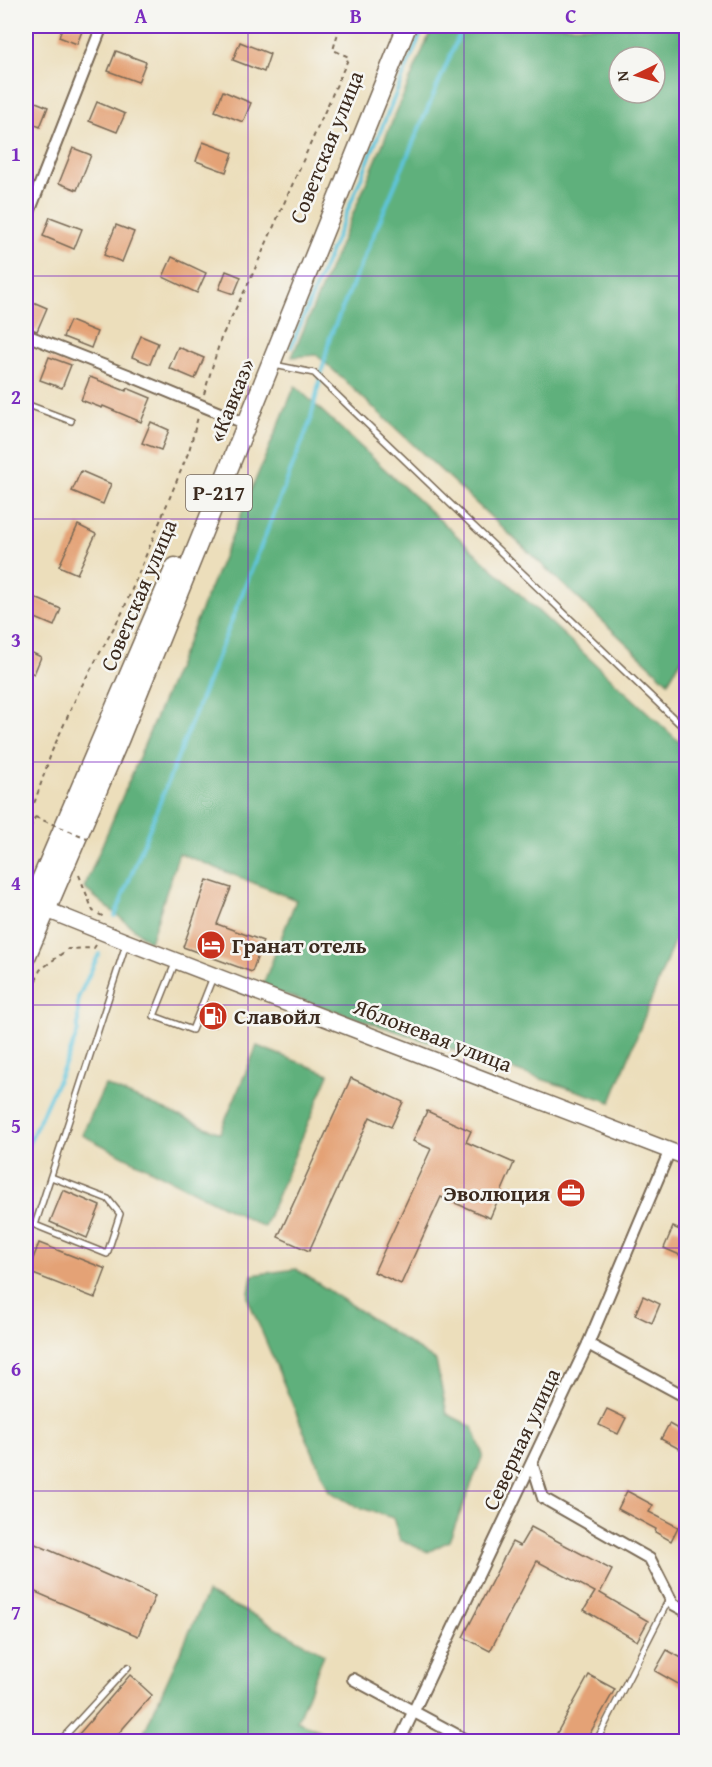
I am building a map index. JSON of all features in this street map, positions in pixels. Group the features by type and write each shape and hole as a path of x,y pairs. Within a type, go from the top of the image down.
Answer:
{"highway":[{"name":"Советская улица","path":"32,907 239,421 267,363 401,26"},
{"name":"«Кавказ»","path":"26,957 32,907 120,738 267,363 407,26"}],"street":[{"path":"26,220 102,26"},
{"path":"26,335 239,421"},
{"name":"Яблоневая улица","path":"32,907 687,1156"},
{"name":"Северная улица","path":"399,1742 588,1344 670,1150"},
{"path":"588,1344 687,1396"},
{"path":"532,1463 543,1498 650,1559 674,1604 687,1611"},
{"path":"353,1679 470,1742"}],"lane":[{"path":"267,363 314,373 687,730"},
{"path":"26,404 72,421"},
{"path":"51,1177 108,1199 120,1214 107,1254 35,1225 127,942"},
{"path":"176,961 154,1016 192,1030 214,976"},
{"path":"596,1742 670,1598"},
{"path":"59,1742 128,1667"}],"path":[{"path":"26,819 35,801 52,751 80,689 123,611 189,451 221,338 250,280 349,57 333,50 340,26"},
{"path":"26,834 35,817 87,838"}],"green space":[{"path":"433,26 686,26 686,652 668,682 317,355 292,357"},
{"path":"295,386 686,748 686,911 611,1102 262,987 296,900 179,853 150,942 84,888"},
{"path":"257,1046 329,1074 264,1227 82,1135 105,1085 220,1133"},
{"path":"296,1269 436,1361 447,1414 473,1427 483,1455 449,1541 428,1552 400,1540 393,1518 355,1506 329,1491 248,1299 252,1275"},
{"path":"207,1593 324,1654 297,1721 343,1741 140,1741"}],"building":[{"path":"63,26 84,26 77,44 59,37"},
{"path":"240,42 270,54 264,72 233,60"},
{"path":"116,51 146,62 138,82 108,71"},
{"path":"223,91 251,103 243,122 215,111"},
{"path":"26,98 48,107 40,127 26,121"},
{"path":"97,102 125,114 117,132 89,121"},
{"path":"203,142 233,153 226,172 196,161"},
{"path":"73,148 91,155 77,190 59,183"},
{"path":"50,217 82,229 74,249 43,236"},
{"path":"116,225 134,232 122,262 104,255"},
{"path":"172,257 206,273 197,293 163,277"},
{"path":"226,271 241,277 234,294 219,289"},
{"path":"26,299 47,308 37,331 26,327"},
{"path":"70,321 97,332 91,348 63,337"},
{"path":"141,336 158,343 150,364 132,357"},
{"path":"178,347 204,358 195,379 169,368"},
{"path":"49,357 71,365 62,388 40,380"},
{"path":"90,377 151,398 141,422 103,406 102,408 81,400"},
{"path":"151,422 169,430 161,450 142,443"},
{"path":"81,471 111,484 103,504 72,491"},
{"path":"78,525 96,534 77,574 59,566"},
{"path":"26,594 61,609 54,626 26,614"},
{"path":"26,650 41,657 34,674 26,670"},
{"path":"207,880 231,888 217,924 263,941 252,972 183,947"},
{"path":"211,1004 224,1009 216,1027 204,1023"},
{"path":"351,1078 403,1102 391,1127 370,1117 309,1251 278,1237"},
{"path":"427,1111 471,1131 466,1142 514,1163 490,1218 441,1197 401,1284 374,1272 431,1149 413,1141"},
{"path":"63,1190 100,1206 87,1238 50,1222"},
{"path":"673,1227 687,1233 687,1246 682,1256 664,1248"},
{"path":"39,1243 106,1269 95,1298 28,1272"},
{"path":"643,1296 660,1304 652,1323 635,1315"},
{"path":"607,1409 626,1418 618,1434 599,1425"},
{"path":"669,1424 687,1434 687,1444 683,1451 661,1439"},
{"path":"627,1491 653,1505 649,1512 678,1527 671,1541 655,1532 656,1529 618,1509"},
{"path":"531,1527 612,1570 600,1593 648,1621 637,1641 584,1610 595,1592 537,1561 490,1651 463,1637 512,1542 520,1546"},
{"path":"26,1540 155,1596 138,1636 26,1588"},
{"path":"667,1650 687,1661 687,1689 655,1671"},
{"path":"130,1675 152,1695 111,1742 72,1742"},
{"path":"589,1675 615,1689 585,1742 552,1742"}],"waterway":[{"path":"291,347 424,26"},
{"path":"115,916 310,422 330,337 463,26"},
{"path":"26,1149 68,1058 78,1031 78,998 99,954"}],"place":[{"name":"Гранат отель","path":"211,945"},
{"name":"Славойл","path":"213,1016"},
{"name":"Эволюция","path":"571,1193"}]}
